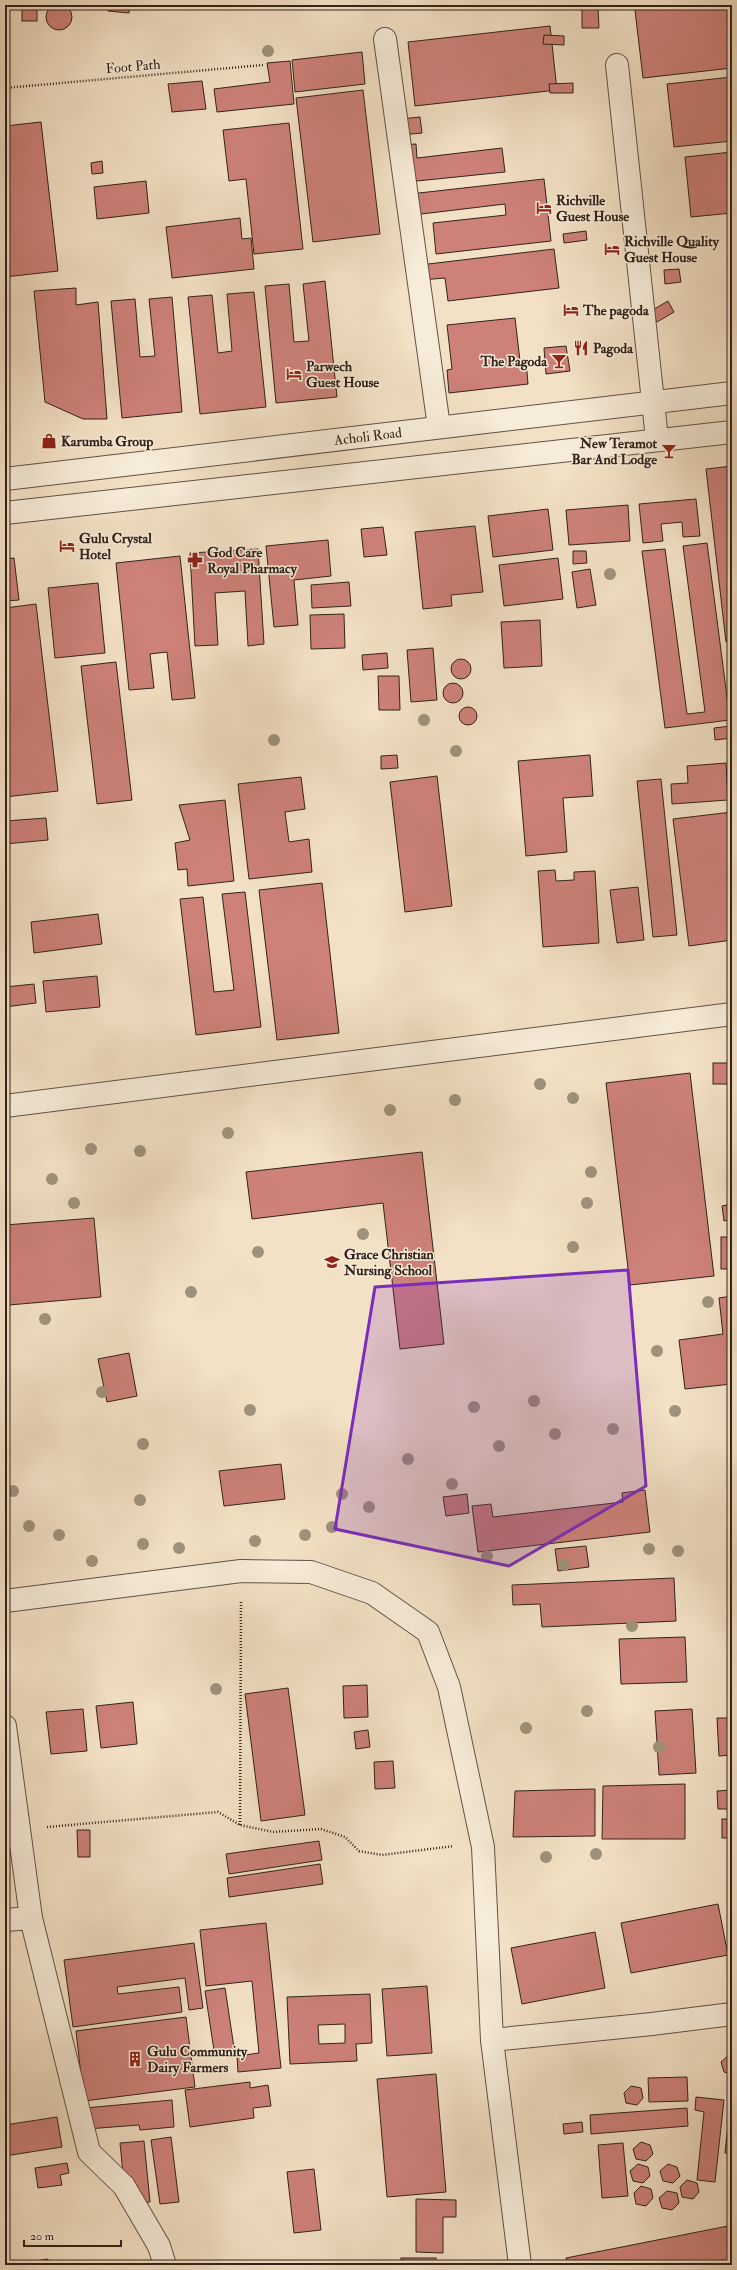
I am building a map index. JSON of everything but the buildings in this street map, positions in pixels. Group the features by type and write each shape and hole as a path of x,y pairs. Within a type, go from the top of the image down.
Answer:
{"street":[{"path":"386,39 438,427"},
{"path":"617,66 657,439"},
{"name":"Acholi Road","path":"5,479 732,393"},
{"path":"5,513 657,439 732,432"},
{"path":"5,1106 732,1014"},
{"path":"5,1601 241,1571 311,1572 372,1593 428,1632 449,1687 483,1847 492,2040 520,2265"},
{"path":"5,1726 31,1918 68,2061 74,2095 89,2152 124,2186 159,2246 165,2265"},
{"path":"5,1920 31,1918"},
{"path":"492,2040 652,2024 732,2014"}],"path":[{"name":"Foot Path","path":"5,88 262,65"},
{"path":"240,1825 241,1571"},
{"path":"20,1829 218,1812 240,1825 273,1832 321,1829 345,1837 360,1851 382,1855 450,1846 483,1847"}],"highlighted area":[{"path":"628,1270 646,1486 509,1566 335,1529 375,1287"}],"place":[{"name":"Richville Guest House","path":"544,208"},
{"name":"Richville Quality Guest House","path":"612,249"},
{"name":"The pagoda","path":"571,310"},
{"name":"Pagoda","path":"581,348"},
{"name":"The Pagoda","path":"559,361"},
{"name":"Parwech Guest House","path":"294,374"},
{"name":"Karumba Group","path":"49,441"},
{"name":"New Teramot Bar And Lodge","path":"669,451"},
{"name":"Gulu Crystal Hotel","path":"67,546"},
{"name":"God Care Royal Pharmacy","path":"195,560"},
{"name":"Grace Christian Nursing School","path":"332,1262"},
{"name":"Gulu Community Dairy Farmers","path":"135,2059"}]}
